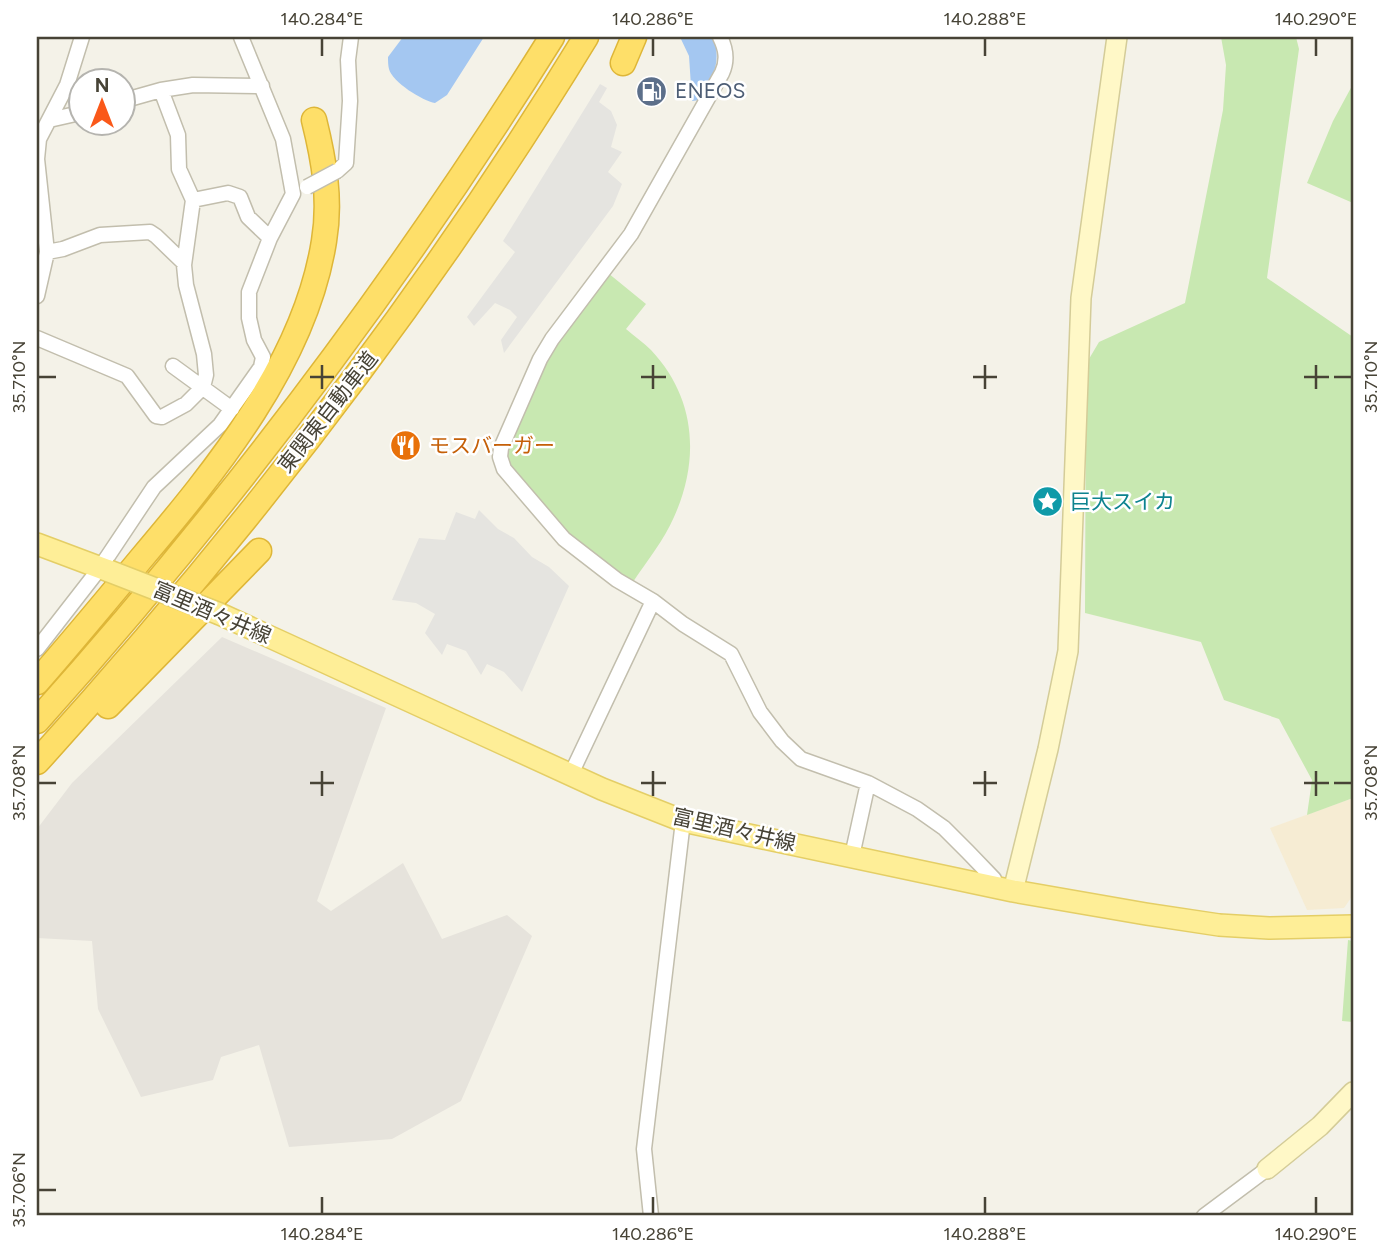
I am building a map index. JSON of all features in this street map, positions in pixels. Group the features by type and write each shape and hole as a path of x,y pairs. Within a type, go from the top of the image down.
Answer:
{"highway":[{"name":"東関東自動車道","path":"37,721 148,593 315,385 407,258 552,37"},
{"name":"東関東自動車道","path":"37,762 163,619 339,401 433,272 552,94 586,37"},
{"path":"622,64 634,37"},
{"path":"37,682 178,515 242,430 273,378 300,324 318,266 327,218 324,170 314,120"},
{"path":"37,772 78,737 259,551"}],"main road":[{"name":"富里酒々井線","path":"37,544 220,614 571,774 682,821 1004,889 1219,925 1269,928 1353,926"}],"street":[{"path":"37,296 47,252 37,159 39,139 67,85 82,37"},
{"path":"241,37 283,139 293,194"},
{"path":"37,649 104,570 154,487 220,425 261,368 263,357 254,340 249,318 249,292 270,238 293,194 337,171 346,163 351,37"},
{"path":"720,37 726,58 722,73 631,234 540,359 501,447 500,457 504,470 564,539 617,580 731,654 760,712 782,741 801,759 869,783 917,809 944,828 1004,889 1048,749 1068,651 1081,298 1116,37"},
{"path":"136,98 193,85 262,86"},
{"path":"37,338 127,376 156,416 162,417 186,404 203,387 206,375 204,354 186,285 184,263 193,200 179,169 178,135 161,90"},
{"path":"49,120 66,116"},
{"path":"193,200 228,193 240,197 248,217 270,238"},
{"path":"47,252 100,235 150,232 184,263"},
{"path":"173,366 232,409"},
{"path":"571,774 653,601"},
{"path":"852,856 869,783"},
{"path":"651,1216 644,1150 682,821"},
{"path":"1204,1216 1321,1126 1353,1092"}],"shaded area":[{"path":"600,84 607,88 599,102 611,111 617,125 611,147 622,152 608,172 622,184 613,206 504,353 501,340 517,317 510,310 495,303 474,326 467,317 515,252 503,241"},
{"path":"479,510 498,529 514,538 532,557 549,567 569,586 522,692 504,672 487,664 481,675 466,651 447,644 442,655 425,633 435,614 416,603 392,600 419,538 445,540 456,512 475,519"},
{"path":"222,637 386,708 317,901 331,911 403,863 442,939 507,915 532,936 461,1101 392,1139 289,1147 259,1045 221,1057 213,1080 141,1097 98,1009 92,941 37,938 37,829 72,783"},
{"path":"1353,798 1353,895 1344,908 1307,910 1270,828"}],"green space":[{"path":"1221,37 1296,37 1299,49 1267,278 1353,337 1353,798 1307,815 1312,780 1279,719 1224,700 1201,642 1085,613 1086,364 1099,342 1185,303 1223,110 1226,65"},
{"path":"1353,84 1353,203 1307,183 1333,121"},
{"path":"608,273 646,304 626,329 651,350 666,369 685,409 689,430 688,473 674,517 633,582 567,536 510,468 504,449 543,361"},
{"path":"1348,940 1353,941 1353,1022 1342,1021"}],"water":[{"path":"403,37 484,37 447,95 435,103 409,90 391,74 388,57"},
{"path":"680,37 714,37 716,63 700,100 692,101 689,56"}],"place":[{"name":"ENEOS","path":"652,91"},
{"name":"モスバーガー","path":"406,446"},
{"name":"巨大スイカ","path":"1047,502"}]}
